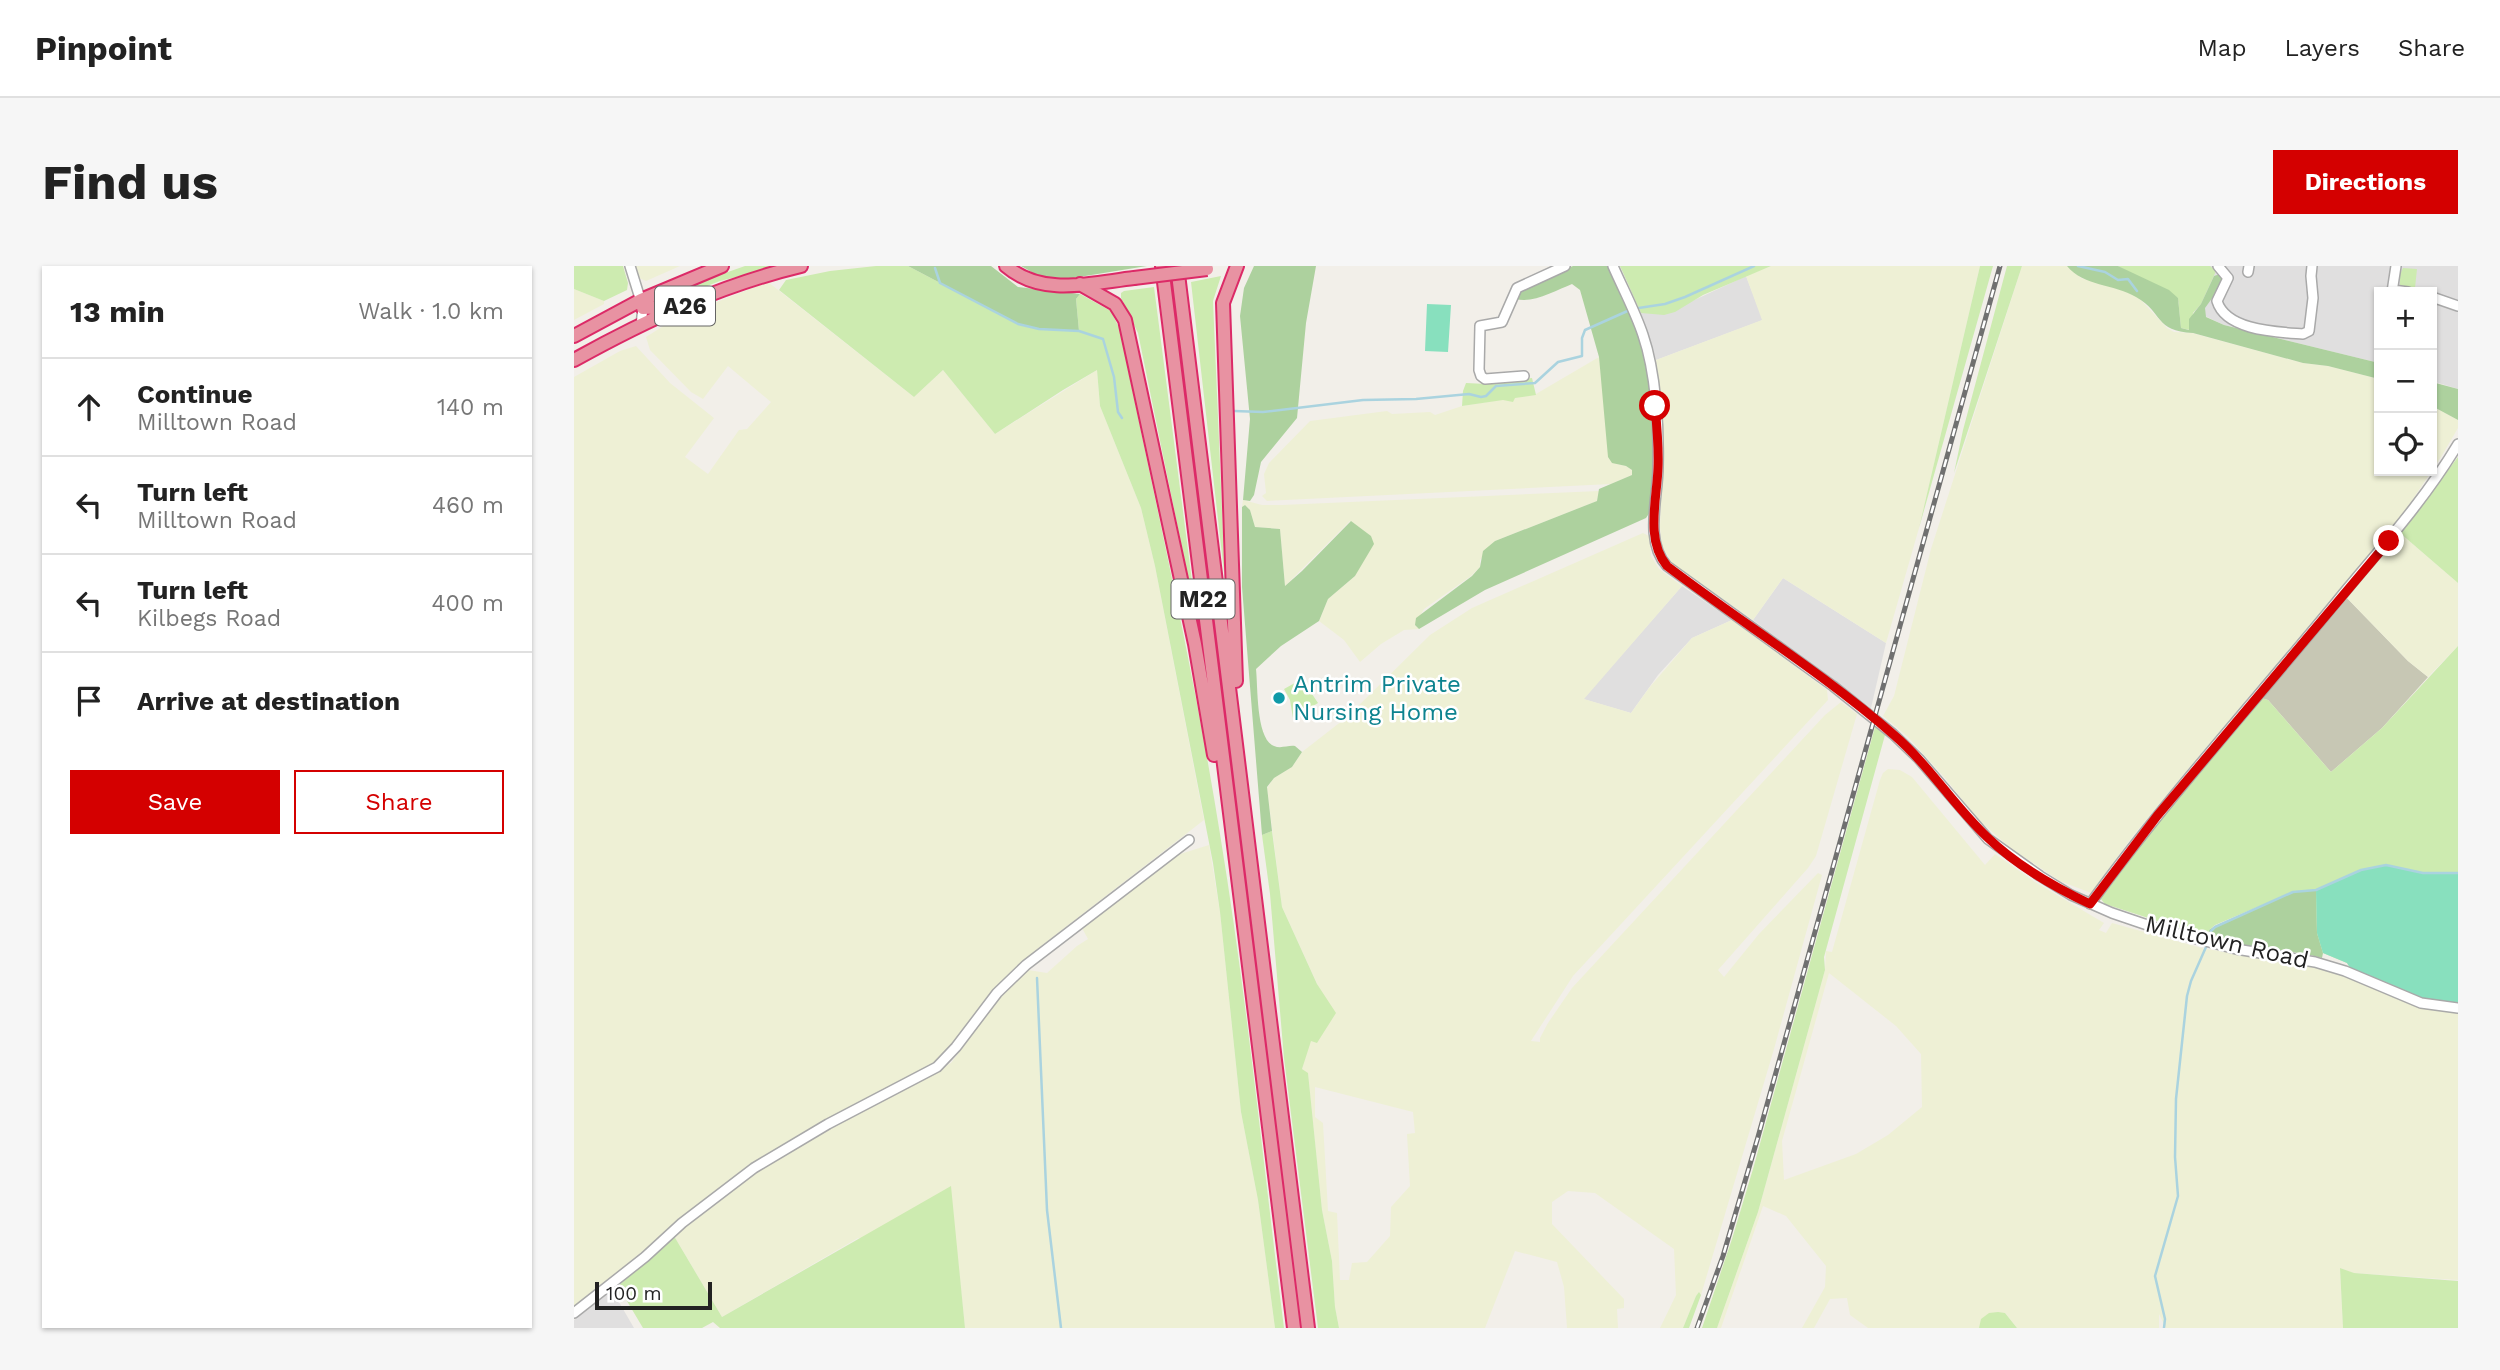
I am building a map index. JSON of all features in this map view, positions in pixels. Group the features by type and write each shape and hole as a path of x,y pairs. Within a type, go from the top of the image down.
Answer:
{"highway":[{"name":"A26","path":"574,336 722,266"},
{"name":"A26","path":"574,360 641,325 734,285 802,266"},
{"path":"1006,266 1019,275 1044,285 1080,284 1212,267"},
{"name":"M22","path":"1162,266 1294,1328"},
{"name":"M22","path":"1177,266 1308,1328"},
{"path":"1237,266 1226,288 1223,303 1223,339 1234,655 1249,849"},
{"path":"1080,284 1115,304 1128,330 1195,644 1244,932"},
{"path":"642,304 661,307 734,285"}],"street":[{"path":"630,266 642,304 641,325"},
{"path":"1524,376 1485,379 1481,376 1480,326 1502,322 1517,288 1565,266"},
{"name":"Milltown Road","path":"1613,266 1644,336 1655,398 1658,467 1655,534 1659,555 1663,561 1833,686 1893,734 1919,759 1988,839 2040,876 2090,904 2135,921 2217,944 2315,962 2345,971 2421,1003 2458,1007"},
{"path":"2218,266 2228,278 2217,301 2218,306 2229,316 2259,330 2306,334"},
{"path":"2306,334 2309,331 2313,298 2312,266"},
{"path":"2393,287 2396,266"},
{"path":"2437,299 2458,306"},
{"path":"2306,334 2313,344"},
{"path":"2090,904 2174,796 2395,534 2440,475 2458,444"},
{"path":"574,1313 645,1257 682,1223 754,1168 828,1124 937,1067 956,1047 997,993 1026,965 1189,840"}],"shaded area":[{"path":"635,266 680,266 646,281 639,278"},
{"path":"1771,266 1980,266 1919,528 1886,643 1783,578 1753,620 1673,564 1662,546 1660,527 1663,449 1656,360 1762,320 1746,276"},
{"path":"2022,266 2068,266 2081,278 2139,298 2174,332 2192,333 2303,363 2328,366 2374,378 2374,476 2429,476 2403,514 2182,776 2091,893 2060,881 2009,847 1977,818 1908,737 1883,716 1894,696 1931,549"},
{"path":"2118,266 2458,266 2458,389 2437,383 2437,287 2374,287 2374,362 2224,325 2194,311"},
{"path":"1746,276 1763,320 1656,360 1641,313 1688,303"},
{"path":"768,282 914,397 943,370 995,434 1097,370 1100,406 1141,508 1155,566 1204,820 1036,950 998,985 945,1055 743,1170 574,1307 574,377 620,351 636,346 670,383 714,418 685,457 708,474 739,430 747,429 771,402 728,366 703,399 691,392 650,350 646,337 676,318"},
{"path":"574,289 604,301 604,304 574,320"},
{"path":"1599,357 1617,464 1632,470 1632,475 1611,484 1267,501 1262,496 1266,493 1264,474 1269,463 1310,421 1387,411 1392,414 1430,412 1435,415 1462,406 1536,394"},
{"path":"2437,409 2458,420 2458,428 2437,463"},
{"path":"1599,491 1597,501 1495,541 1480,560 1480,567 1471,576 1424,609 1415,625 1419,629 1404,630 1381,644 1360,662 1344,640 1319,621 1328,599 1355,576 1370,536 1350,521 1285,586 1280,529 1255,527 1250,510 1245,505 1242,507 1243,500 1262,505 1282,505"},
{"path":"1643,533 1649,536 1651,556 1659,569 1682,586 1584,699 1631,713 1692,638 1732,620 1827,690 1828,700 1573,976 1531,1041 1540,1042 1548,1023 1572,988 1825,715 1841,702 1857,714 1816,856 1718,970 1724,977 1759,934 1818,873 1822,875 1701,1295 1699,1293 1696,1296 1683,1328 1660,1328 1676,1295 1674,1249 1595,1193 1568,1191 1552,1202 1552,1224 1624,1299 1624,1308 1617,1309 1618,1328 1567,1328 1564,1287 1557,1262 1515,1251 1485,1328 1339,1328 1332,1261 1322,1210 1308,1074 1302,1069 1318,986 1282,907 1267,788 1274,778 1292,767 1302,752 1347,717 1430,635 1472,608","holes":["1315,1087 1413,1112 1415,1133 1407,1134 1410,1186 1391,1207 1390,1236 1367,1262 1352,1263 1349,1280 1340,1280 1337,1213 1328,1211 1323,1123 1315,1117"]},
{"path":"2400,533 2458,583 2458,646 2428,677 2408,661 2346,597"},
{"path":"1783,578 1886,643 1871,708 1753,620"},
{"path":"1682,586 1732,620 1692,638 1658,675 1631,713 1583,699"},
{"path":"2346,597 2408,661 2428,677 2382,728 2331,772 2268,700 2261,698"},
{"path":"1888,769 1900,770 1912,777 1985,865 1995,854 2035,882 2104,923 2099,930 2106,933 2112,923 2205,949 2284,959 2328,969 2401,1000 2458,1011 2458,1280 2353,1273 2340,1268 2343,1328 2166,1328 2159,1314 2159,1328 2017,1328 2005,1313 1979,1328 1868,1328 1850,1315 1847,1298 1830,1299 1814,1328 1802,1328 1825,1287 1826,1266 1786,1216 1763,1206 1721,1328 1717,1328 1758,1212 1825,970 1826,951 1832,952 1883,773","holes":["1829,973 1896,1026 1921,1054 1922,1107 1888,1135 1856,1154 1784,1180 1782,1141"]},
{"path":"1209,845 1220,912 1241,1112 1258,1200 1275,1328 965,1328 958,1261 858,1238 722,1317 674,1236 767,1164 951,1063 1000,998 1028,970 1047,973 1088,939 1082,928 1164,863 1177,855"},
{"path":"612,1290 634,1328 574,1328 574,1320"}],"green space":[{"path":"574,266 623,266 628,283 627,290 604,301 574,289"},
{"path":"745,266 781,266 720,281 663,303 652,302 688,286"},
{"path":"908,266 1018,324 1039,329 1079,331 1076,299 1080,294 1111,311 1120,330 1185,645 1220,834 1247,1019 1284,1328 1275,1328 1258,1200 1241,1112 1213,863 1155,566 1141,508 1100,406 1097,370 995,434 943,370 914,397 779,290 786,280 830,271"},
{"path":"908,266 991,266 1018,287 1080,294 1076,299 1079,331 1039,329 1018,324"},
{"path":"1021,266 1147,266 1054,281"},
{"path":"1254,266 1316,266 1306,323 1297,418 1261,462 1254,495 1250,501 1243,500 1250,419 1240,316 1244,288"},
{"path":"1573,266 1609,266 1639,335 1649,375 1654,423 1654,471 1650,512 1646,518 1485,590 1419,629 1415,625 1416,618 1472,576 1480,567 1483,551 1495,541 1597,501 1599,489 1632,475 1632,470 1612,463 1608,457 1599,357 1580,290 1572,284 1537,298 1516,299 1515,294 1532,283"},
{"path":"1620,266 1771,266 1664,315 1641,313"},
{"path":"1980,266 1993,266 1919,528"},
{"path":"2007,266 2022,266 1954,473 1963,430"},
{"path":"2067,266 2118,266 2169,290 2178,298 2181,328 2189,330 2189,319 2201,304 2214,276 2220,274 2222,279 2218,290 2205,308 2206,317 2224,325 2374,362 2374,378 2328,366 2303,363 2172,329 2136,297 2074,273"},
{"path":"2118,266 2210,266 2216,271 2201,304 2193,313 2190,330 2181,328 2178,298"},
{"path":"2403,268 2417,269 2415,287 2400,285"},
{"path":"1221,276 1213,301 1225,581 1191,282"},
{"path":"1154,287 1193,589 1191,592 1138,333 1121,298 1124,291"},
{"path":"1427,304 1451,305 1448,352 1425,351"},
{"path":"1532,378 1536,395 1515,398 1513,402 1503,400 1462,406 1466,383 1486,384"},
{"path":"2437,383 2458,389 2458,420 2437,409"},
{"path":"2458,457 2458,583 2400,533"},
{"path":"1245,505 1250,510 1255,527 1280,529 1285,586 1351,521 1371,536 1374,544 1355,576 1328,599 1319,621 1281,646 1256,669 1264,734 1274,746 1295,746 1302,752 1292,767 1274,778 1267,787 1272,831 1262,835 1242,587 1242,507"},
{"path":"2458,646 2458,1005 2352,971 2347,963 2323,953 2317,933 2316,890 2293,892 2215,925 2209,930 2207,937 2105,904 2100,898 2139,844 2261,698 2268,700 2331,772 2382,728"},
{"path":"1302,679 1318,703 1293,718 1290,700 1284,689"},
{"path":"1875,727 1885,735 1824,957 1825,970 1758,1212 1717,1328 1702,1328 1753,1169"},
{"path":"1272,831 1282,907 1317,984 1336,1013 1317,1043 1311,1041 1302,1069 1308,1073 1322,1210 1332,1261 1339,1328 1318,1328 1284,1058 1270,894 1262,835"},
{"path":"2386,865 2423,873 2458,873 2458,1005 2421,1000 2352,971 2347,963 2323,953 2317,933 2316,890 2361,870"},
{"path":"2316,890 2317,933 2322,958 2251,948 2210,937 2209,930 2215,926 2293,892"},
{"path":"951,1186 965,1328 720,1328 713,1322 702,1328 643,1328 618,1286 674,1236 722,1317"},
{"path":"2340,1268 2354,1273 2458,1281 2458,1328 2343,1328"},
{"path":"1699,1292 1701,1295 1689,1328 1683,1328 1696,1296"},
{"path":"1989,1313 2005,1313 2017,1328 1979,1328 1981,1319"}],"waterway":[{"path":"1234,411 1263,412 1363,400 1469,394 1481,397 1486,396 1496,386 1535,383 1558,362 1582,356 1585,330 1632,309 1665,304 1685,297 1754,266"},
{"path":"2078,266 2105,272 2118,280 2128,279 2137,291"},
{"path":"935,268 940,283 1018,324 1039,329 1079,331 1103,339 1114,377 1118,412 1122,418"},
{"path":"2211,936 2215,927 2293,892 2316,890 2361,870 2386,865 2423,873 2458,873"},
{"path":"2164,1328 2165,1319 2155,1276 2178,1196 2175,1157 2176,1099 2187,996 2206,947"},
{"path":"1037,978 1047,1210 1061,1328"}],"railway":[{"path":"1697,1328 1723,1256 1758,1137 2000,266"}],"place":[{"name":"Antrim Private Nursing Home","path":"1279,698"}],"route":[{"path":"1655,406 1658,467 1655,534 1659,555 1667,566 1833,686 1893,734 1919,759 1988,839 2040,876 2090,904 2157,816 2389,541"}]}
